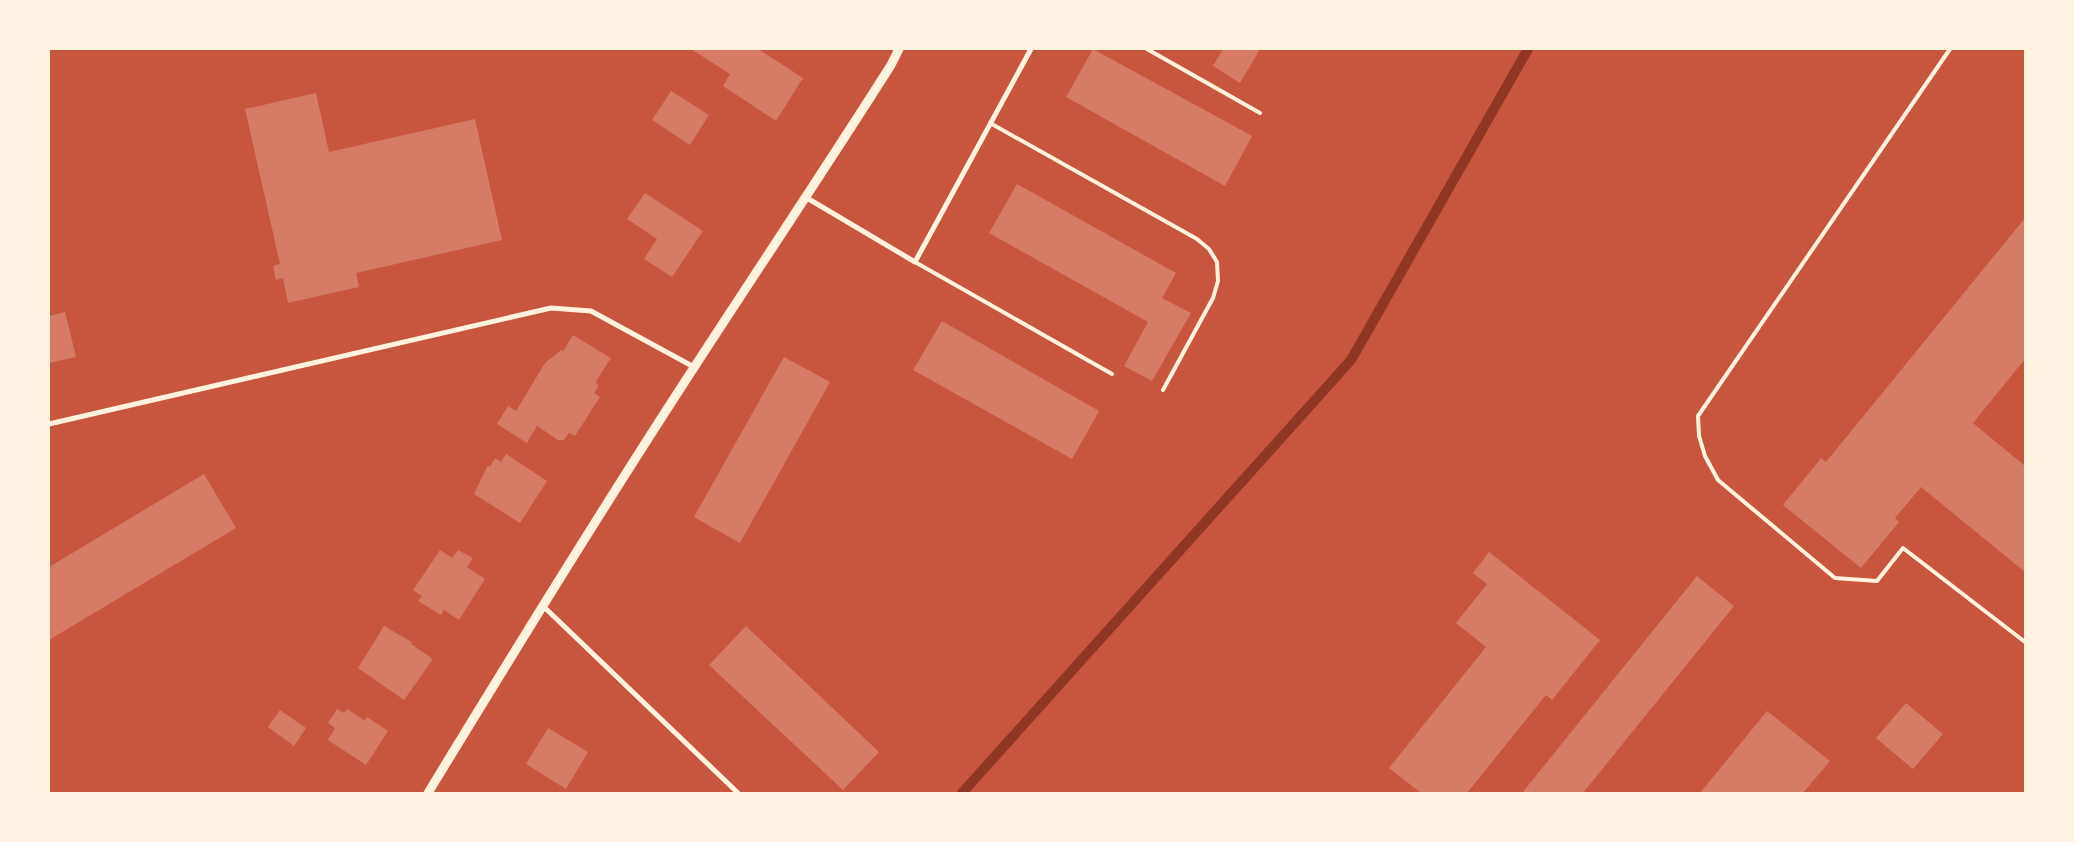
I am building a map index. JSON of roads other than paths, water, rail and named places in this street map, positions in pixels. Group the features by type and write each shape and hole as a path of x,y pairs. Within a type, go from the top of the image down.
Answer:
{"street":[{"path":"428,793 542,605 694,367 807,198 891,65 899,49"},
{"path":"807,198 915,262 1030,49"},
{"path":"49,424 551,308 591,311 694,367"},
{"path":"542,605 738,793"}],"lane":[{"path":"1147,49 1260,113"},
{"path":"1950,49 1698,416 1699,436 1705,456 1718,480 1835,578 1877,581 1903,548 2025,642"},
{"path":"990,123 1197,239 1209,249 1217,262 1218,280 1213,298 1163,390"},
{"path":"915,262 1112,374"}],"waterway":[{"path":"962,793 1351,360 1528,49"}]}
